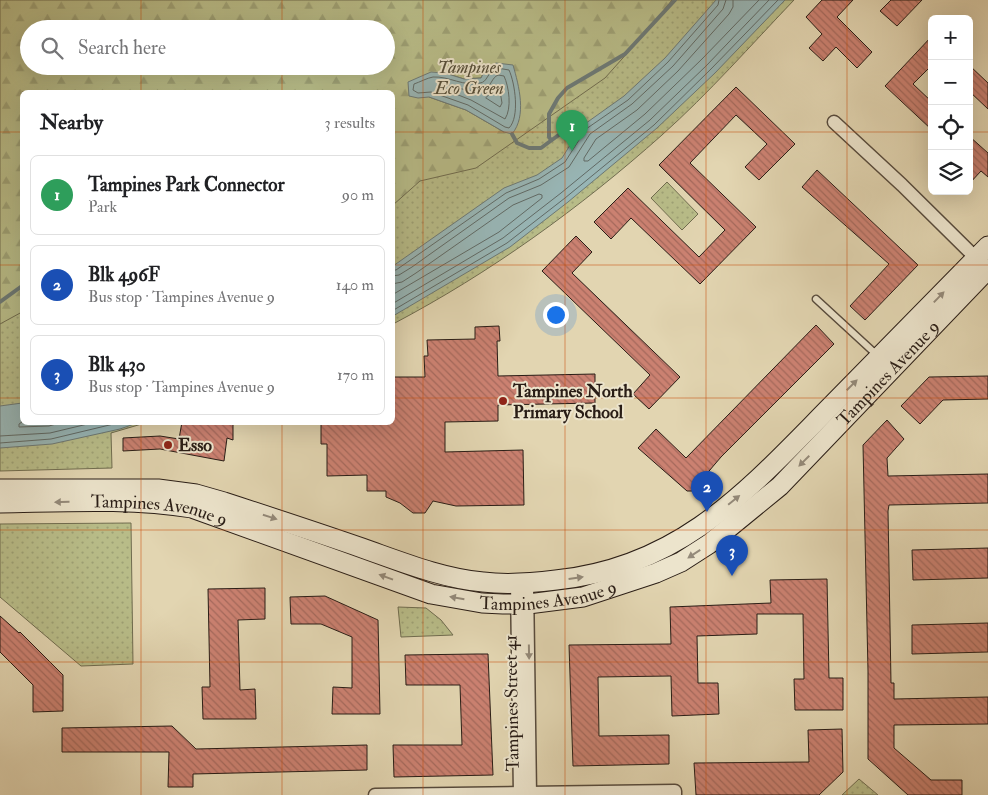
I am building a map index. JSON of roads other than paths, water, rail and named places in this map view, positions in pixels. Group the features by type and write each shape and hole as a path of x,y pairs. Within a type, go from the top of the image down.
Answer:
{"main road":[{"name":"Tampines Avenue 9","path":"0,489 158,489 196,494 436,574 483,582 522,583 582,578 650,556 698,529 744,492 886,363 985,263"},
{"name":"Tampines Avenue 9","path":"0,502 157,502 192,508 221,516 431,594 482,603 523,604 583,597 656,573 688,558 709,544 780,486 886,363"}],"street":[{"path":"834,122 985,263"},
{"name":"Tampines Street 41","path":"522,583 525,794"},
{"name":"Tampines Street 41","path":"375,795 675,791 675,795"}],"lane":[{"path":"816,299 886,363"}],"water":[{"path":"716,0 785,0 715,73 657,128 568,202 510,247 395,315 395,265 504,188 537,175 562,158 582,126 624,96 665,58"},
{"path":"496,63 513,65 517,82 520,110 517,127 512,134 504,132 466,110 429,97 418,98 409,96 408,82 431,72 445,73 464,79 481,78 486,68"},
{"path":"20,403 20,425 131,425 52,444 0,448 0,406"}],"waterway":[{"path":"551,140 549,137 549,114 558,98 567,88 625,54 675,0"},
{"path":"512,134 517,143 529,148 541,148 560,134 583,130"},
{"path":"0,302 20,287"}],"place":[{"name":"Tampines Park Connector","path":"572,151"},
{"name":"Tampines North Primary School","path":"503,401"},
{"name":"Esso","path":"168,445"},
{"name":"Blk 496F","path":"707,512"},
{"name":"Blk 430","path":"732,576"}],"park label":[{"name":"Tampines Eco Green","path":"469,77"}]}
